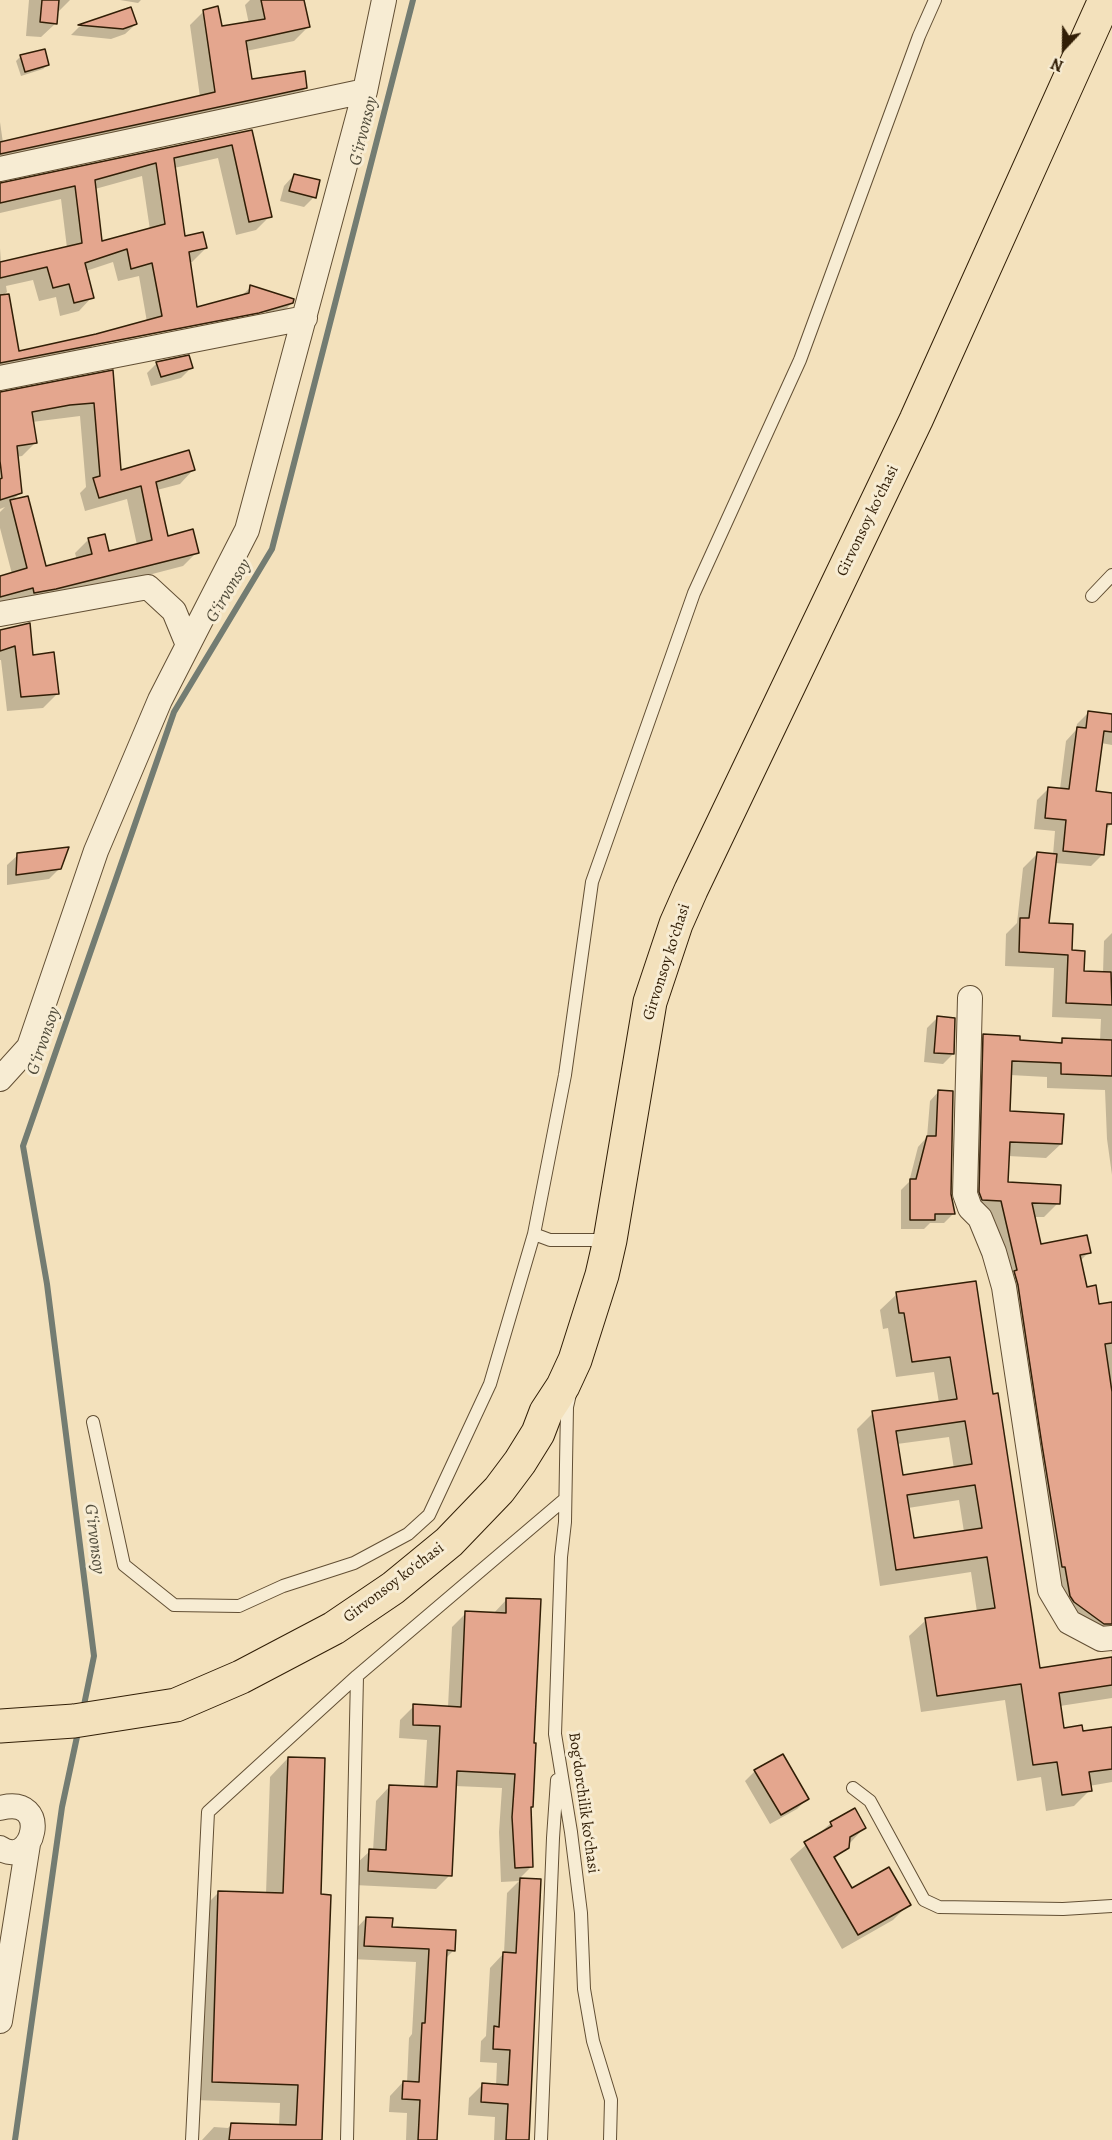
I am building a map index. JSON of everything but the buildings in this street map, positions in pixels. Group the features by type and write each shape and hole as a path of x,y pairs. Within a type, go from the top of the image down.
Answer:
{"main road":[{"name":"Girvonsoy koʻchasi","path":"0,1726 74,1721 176,1705 241,1677 304,1645 364,1608 421,1566 475,1516 520,1462 538,1433 546,1412 563,1386 575,1360 602,1275 651,1002 676,924 916,420 1105,0"}],"street":[{"path":"0,1079 29,1047 96,851 160,700 247,530 365,91 384,0"},
{"path":"0,169 365,91"},
{"path":"0,378 305,318"},
{"path":"0,614 148,587 174,611 188,645"},
{"path":"970,998 965,1194 970,1209 980,1218 994,1252 1004,1287 1050,1590 1069,1622 1101,1639 1112,1638"},
{"path":"0,1808 11,1805 24,1809 32,1819 34,1832 28,1844 0,2021"},
{"path":"0,1848 4,1851 17,1851 28,1844"}],"lane":[{"path":"93,1422 124,1565 174,1605 239,1606 283,1586 354,1563 408,1534 429,1515 490,1384 534,1234 565,1075 592,882 694,593 800,360 919,36 935,0"},
{"path":"1092,596 1112,575"},
{"path":"534,1234 550,1240 610,1240"},
{"name":"Bogʻdorchilik koʻchasi","path":"575,1360 567,1407 566,1499 561,1557 555,1734 581,1913 584,1989 593,2041 611,2100 610,2140"},
{"path":"192,2140 208,1812 357,1676 566,1499"},
{"path":"347,2140 357,1676"},
{"path":"542,2140 553,1838 559,1764"},
{"path":"853,1788 870,1801 924,1900 939,1907 1063,1909 1112,1906"}],"waterway":[{"name":"G‘irvonsoy","path":"83,1710 94,1656 47,1284 23,1146 174,712 272,549 413,0"},
{"name":"G‘irvonsoy","path":"15,2140 62,1807 78,1732"}]}
